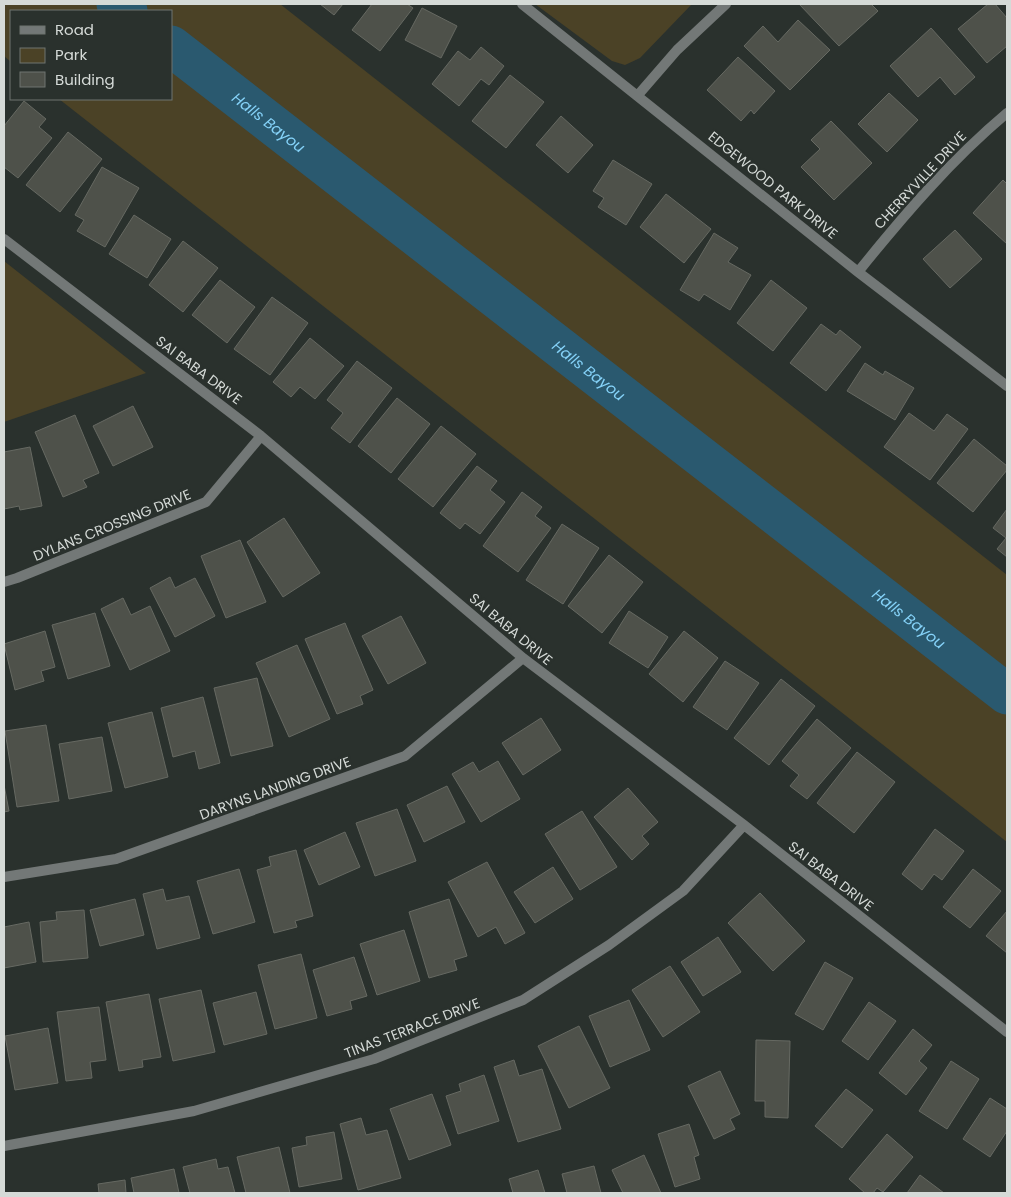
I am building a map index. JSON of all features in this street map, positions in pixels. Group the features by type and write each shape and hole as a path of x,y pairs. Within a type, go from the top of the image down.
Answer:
{"street":[{"name":"EDGEWOOD PARK DRIVE","path":"522,4 858,272 1007,386"},
{"path":"638,95 677,50 726,4"},
{"name":"CHERRYVILLE DRIVE","path":"858,272 906,212 978,138 1007,113"},
{"name":"SAI BABA DRIVE","path":"4,239 261,436 523,658 744,825 1007,1032"},
{"name":"DYLANS CROSSING DRIVE","path":"4,582 206,502 261,436"},
{"name":"DARYNS LANDING DRIVE","path":"4,877 116,859 405,756 523,658"},
{"name":"TINAS TERRACE DRIVE","path":"4,1146 194,1111 374,1059 523,1000 609,945 683,891 744,825"}],"green space":[{"path":"4,4 280,4 1007,575 1007,842 60,100 172,100 172,10 10,10 10,61 4,56"},
{"path":"535,4 692,4 640,58 625,65 612,61"},
{"path":"4,261 146,373 4,422"}],"building":[{"path":"320,4 343,4 334,15"},
{"path":"372,4 407,4 413,8 380,51 352,30"},
{"path":"799,4 871,4 878,11 839,46"},
{"path":"988,4 995,4 1007,18 1007,46 987,63 958,29"},
{"path":"422,8 457,26 441,58 405,40"},
{"path":"798,20 830,50 790,90 744,46 763,26 778,42"},
{"path":"931,28 975,77 955,95 940,77 918,97 890,66"},
{"path":"481,47 504,66 489,85 481,79 459,106 432,84 458,51 470,60"},
{"path":"738,57 775,91 754,114 751,110 741,121 707,90"},
{"path":"510,75 544,102 506,148 472,121"},
{"path":"889,93 918,120 887,152 858,124"},
{"path":"24,101 46,119 39,127 52,138 18,178 4,167 4,126"},
{"path":"561,116 593,145 568,173 536,145"},
{"path":"831,121 872,163 834,200 801,167 820,149 811,140"},
{"path":"68,132 102,159 60,212 26,185"},
{"path":"613,160 652,184 626,225 598,207 604,198 593,191"},
{"path":"102,167 139,188 105,247 77,231 84,220 75,215"},
{"path":"1003,180 1007,184 1007,244 973,213"},
{"path":"666,194 711,229 684,263 640,227"},
{"path":"134,215 171,239 147,278 109,254"},
{"path":"955,230 982,259 950,288 923,259"},
{"path":"714,233 738,248 728,262 751,275 730,310 704,294 699,301 680,290"},
{"path":"183,241 218,268 183,312 149,285"},
{"path":"220,280 255,307 227,343 192,315"},
{"path":"771,280 807,308 773,351 737,323"},
{"path":"272,297 308,323 270,375 234,349"},
{"path":"821,324 836,335 840,330 861,347 826,391 790,363"},
{"path":"310,338 344,366 315,399 300,387 291,397 273,382"},
{"path":"357,361 392,388 350,443 331,428 343,413 327,400"},
{"path":"865,363 883,375 885,371 914,388 895,420 847,391"},
{"path":"397,398 430,424 391,473 358,446"},
{"path":"133,406 153,447 113,466 93,426"},
{"path":"909,413 934,431 947,414 968,429 930,480 884,447"},
{"path":"75,415 99,473 83,480 87,487 63,497 35,432"},
{"path":"441,426 476,454 433,507 398,479"},
{"path":"974,439 1007,466 1007,470 973,512 937,483"},
{"path":"30,447 42,506 20,510 19,506 4,509 4,452"},
{"path":"477,466 497,481 490,490 505,502 480,534 465,523 460,529 440,513"},
{"path":"522,492 542,507 535,516 551,528 518,572 483,546"},
{"path":"1007,509 1007,557 997,549 1006,538 993,528"},
{"path":"284,518 320,573 283,597 247,542"},
{"path":"562,524 599,548 563,604 526,580"},
{"path":"240,540 266,602 226,618 201,556"},
{"path":"609,555 643,582 602,633 568,606"},
{"path":"170,577 175,588 195,578 215,616 175,637 150,588"},
{"path":"123,598 131,615 150,606 170,651 130,670 101,609"},
{"path":"629,611 668,637 648,668 609,643"},
{"path":"95,613 110,666 68,679 52,625"},
{"path":"401,616 426,663 388,684 362,636"},
{"path":"345,623 373,690 360,696 363,704 337,714 305,639"},
{"path":"45,631 55,667 41,671 44,681 15,690 4,644"},
{"path":"684,631 718,658 683,702 649,674"},
{"path":"297,645 330,719 289,737 256,663"},
{"path":"725,661 759,683 727,730 693,707"},
{"path":"257,678 273,746 231,756 214,688"},
{"path":"781,679 815,706 769,765 734,738"},
{"path":"203,697 220,763 199,769 195,751 173,757 161,708"},
{"path":"152,712 168,777 125,788 108,723"},
{"path":"541,718 561,750 523,775 502,743"},
{"path":"817,719 851,748 807,799 790,786 799,775 782,761"},
{"path":"46,725 59,801 17,807 5,731"},
{"path":"102,737 112,791 69,799 59,744"},
{"path":"857,752 895,782 854,833 817,803"},
{"path":"498,761 520,799 481,822 452,774 473,762 479,772"},
{"path":"4,785 9,811 4,812"},
{"path":"447,786 465,822 424,842 407,805"},
{"path":"628,788 658,822 642,836 649,844 632,860 594,817"},
{"path":"397,809 416,861 375,876 356,823"},
{"path":"582,811 617,867 580,890 545,834"},
{"path":"935,829 964,851 942,880 934,874 922,890 902,874"},
{"path":"345,832 360,867 319,885 304,850"},
{"path":"296,850 313,916 295,921 297,927 274,933 257,870 271,866 269,857"},
{"path":"487,862 525,933 505,944 496,927 478,937 448,882"},
{"path":"553,867 573,899 535,923 514,892"},
{"path":"239,869 255,922 213,934 197,881"},
{"path":"973,869 1001,891 970,928 943,907"},
{"path":"163,889 166,901 189,896 200,938 157,949 143,894"},
{"path":"760,893 805,941 773,971 728,923"},
{"path":"135,899 144,935 100,946 90,910"},
{"path":"449,899 467,956 454,960 457,970 429,978 409,912"},
{"path":"84,910 88,958 43,962 40,922 57,920 56,912"},
{"path":"1007,911 1007,953 986,936"},
{"path":"29,922 36,962 4,968 4,927"},
{"path":"404,930 420,981 377,995 360,944"},
{"path":"718,937 741,972 703,996 681,962"},
{"path":"301,954 317,1018 275,1029 258,965"},
{"path":"354,957 367,996 350,1001 352,1009 327,1016 313,970"},
{"path":"825,962 853,978 823,1030 795,1014"},
{"path":"670,966 700,1012 663,1037 632,990"},
{"path":"201,990 215,1052 173,1061 159,999"},
{"path":"256,992 267,1034 224,1045 213,1003"},
{"path":"149,994 161,1057 142,1060 143,1067 119,1071 106,1002"},
{"path":"629,1000 650,1050 610,1067 589,1016"},
{"path":"869,1002 896,1021 868,1060 842,1041"},
{"path":"99,1007 106,1060 90,1062 92,1078 66,1081 57,1012"},
{"path":"579,1026 610,1088 569,1108 538,1046"},
{"path":"48,1028 58,1083 15,1090 5,1036"},
{"path":"913,1029 932,1045 919,1061 927,1068 906,1095 879,1073"},
{"path":"756,1040 790,1041 788,1118 765,1117 765,1101 755,1101"},
{"path":"514,1060 519,1076 542,1069 561,1129 518,1142 494,1067"},
{"path":"951,1061 979,1079 947,1129 919,1111"},
{"path":"720,1071 740,1114 730,1119 735,1129 714,1139 688,1086"},
{"path":"484,1075 499,1121 458,1134 446,1096 461,1091 459,1084"},
{"path":"846,1089 873,1110 842,1148 815,1126"},
{"path":"432,1094 451,1145 409,1160 390,1109"},
{"path":"990,1098 1007,1109 1007,1131 990,1157 963,1139"},
{"path":"361,1118 366,1135 387,1130 401,1178 358,1190 340,1124"},
{"path":"689,1124 699,1155 694,1157 700,1179 675,1187 658,1134"},
{"path":"334,1132 342,1179 299,1187 292,1148 307,1145 306,1137"},
{"path":"887,1134 913,1157 883,1192 877,1188 873,1193 865,1193 849,1179"},
{"path":"279,1147 290,1193 246,1193 237,1157"},
{"path":"644,1155 661,1193 623,1193 612,1170"},
{"path":"216,1159 218,1169 228,1167 235,1193 190,1193 183,1167"},
{"path":"594,1166 601,1193 567,1193 562,1174"},
{"path":"174,1169 179,1193 134,1193 131,1178"},
{"path":"538,1170 545,1193 513,1193 509,1179"},
{"path":"920,1175 944,1193 907,1193"},
{"path":"125,1180 126,1193 99,1193 98,1184"}],"waterway":[{"name":"Halls Bayou","path":"117,4 126,10"},
{"name":"Halls Bayou","path":"172,47 1007,694"}]}
